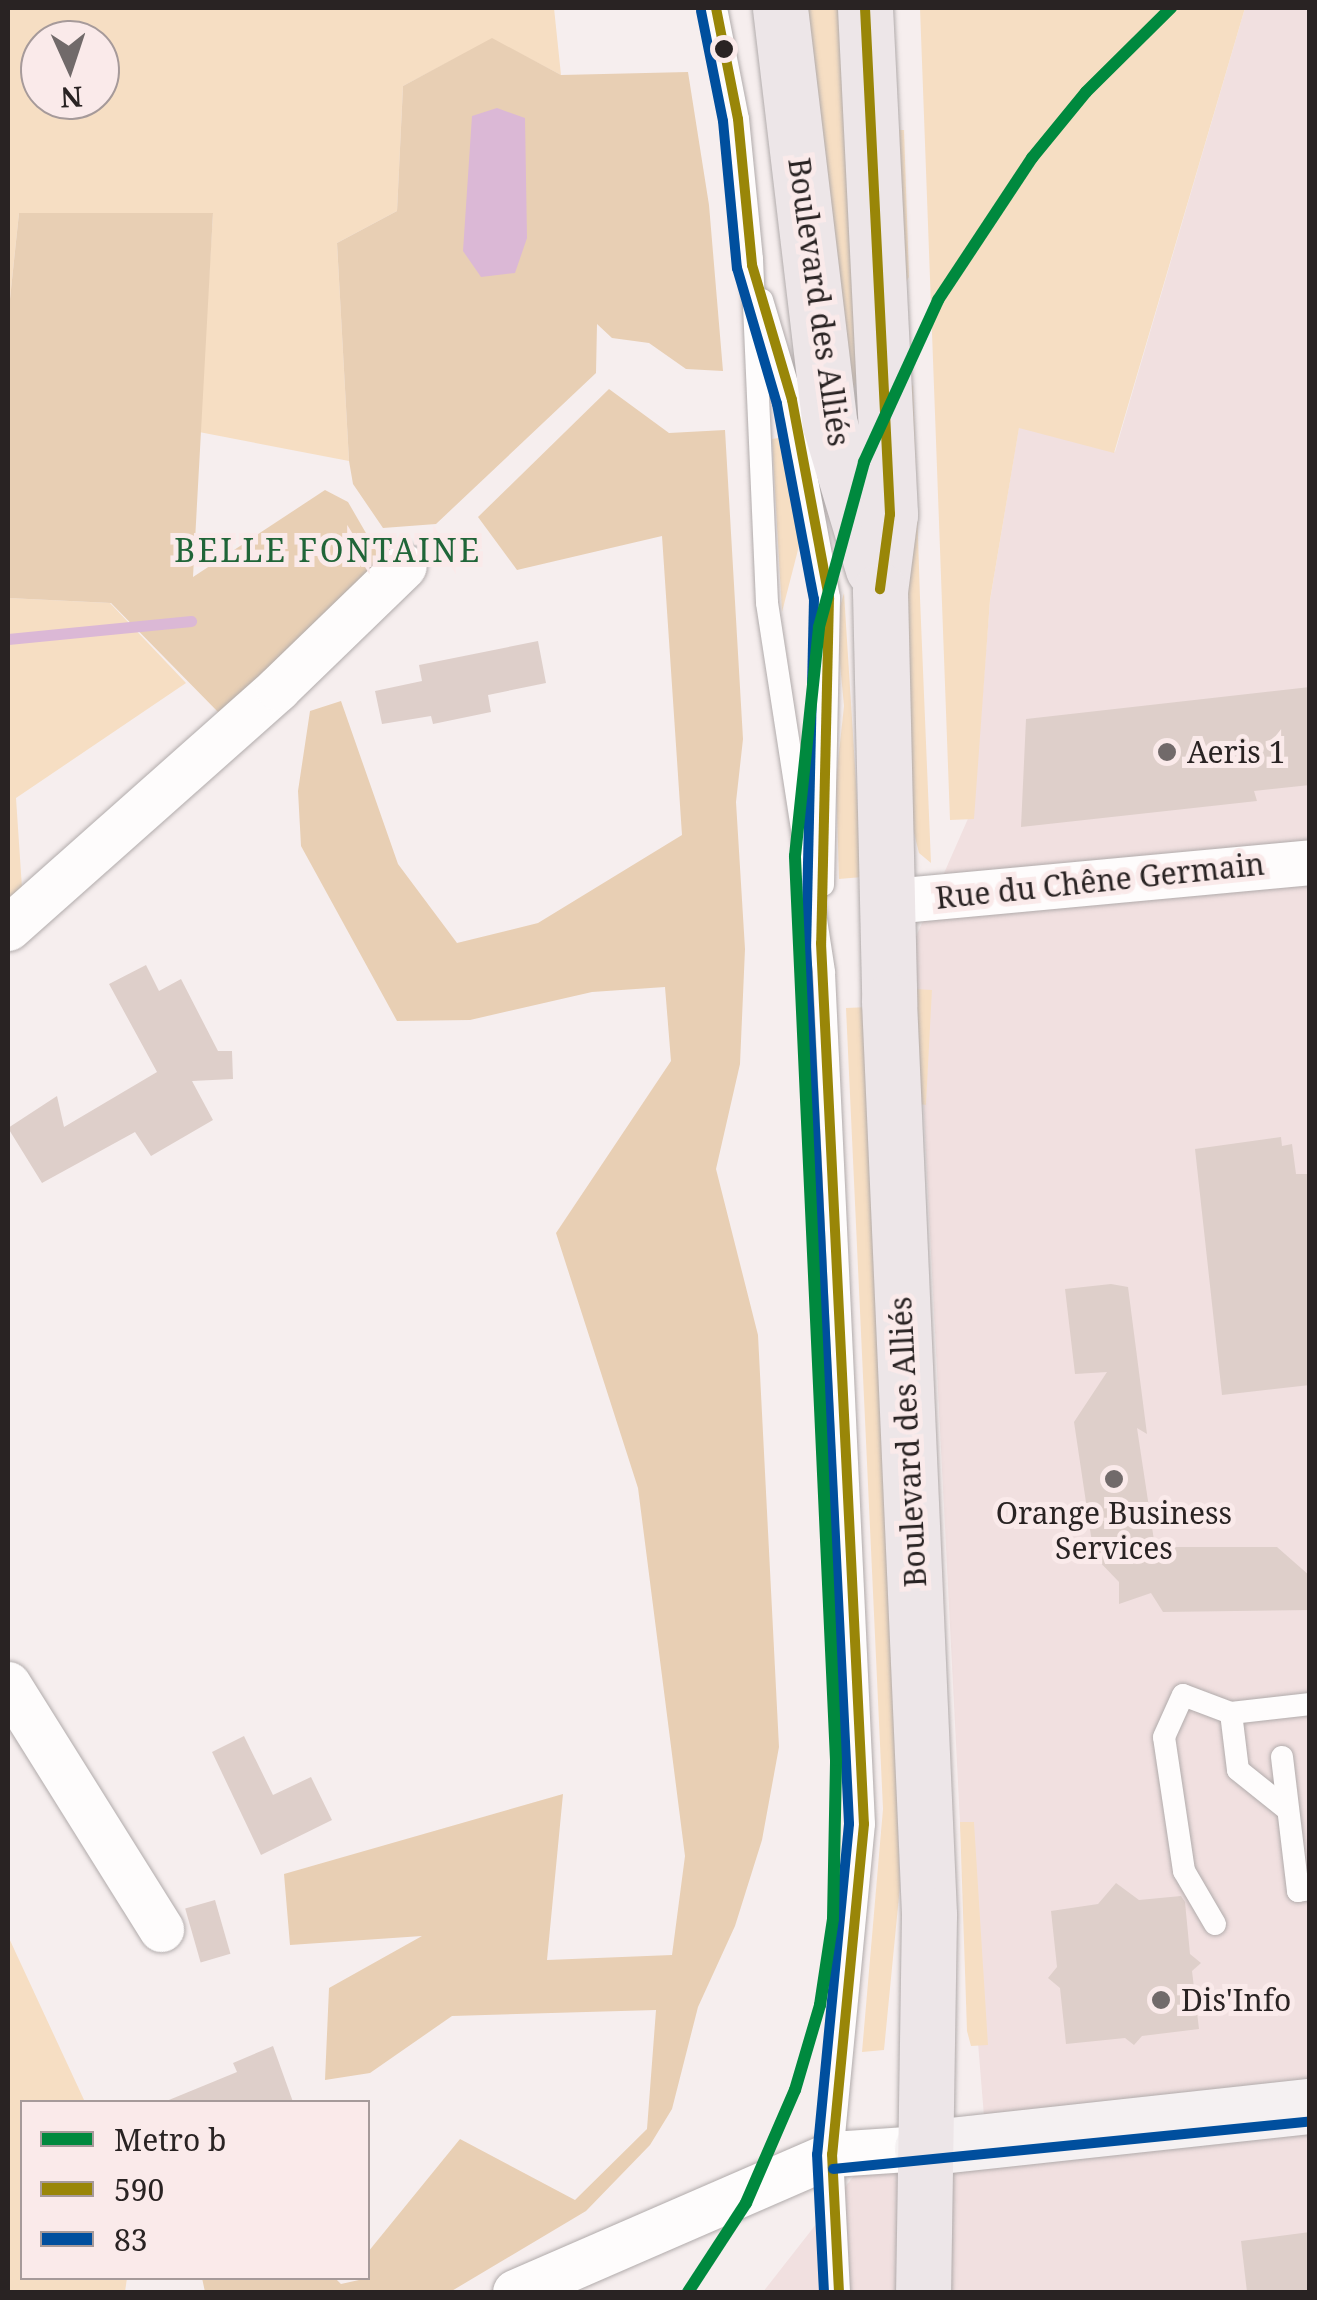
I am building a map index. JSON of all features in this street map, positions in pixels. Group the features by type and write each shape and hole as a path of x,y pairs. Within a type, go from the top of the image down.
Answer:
{"main road":[{"name":"Boulevard des Alliés","path":"780,8 830,426 880,591"},
{"name":"Boulevard des Alliés","path":"865,8 890,514 880,591 891,901 889,1002 929,1915 922,2148 924,2292"}],"street":[{"path":"8,928 278,688 404,566"},
{"name":"Rue du Chêne Germain","path":"891,901 1310,862"},
{"path":"8,1684 161,1929"},
{"path":"514,2292 832,2154 922,2148 1310,2106"}],"lane":[{"path":"716,8 738,119 752,265 768,603 822,943"},
{"path":"752,265 792,400 829,598 822,943 864,1824 832,2154 839,2292"},
{"path":"1214,1924 1184,1871 1164,1737 1183,1695 1231,1714 1310,1704"},
{"path":"1231,1714 1238,1770 1288,1810"},
{"path":"1282,1757 1298,1891 1310,1890"}],"shaded area":[{"path":"8,8 554,8 561,75 492,39 403,86 397,211 337,243 349,461 199,432 213,214 19,213 8,318"},
{"path":"796,8 846,8 872,345 840,420"},
{"path":"920,8 1245,8 1114,453 1019,428 990,600 974,819 950,820"},
{"path":"1245,8 1309,8 1309,2292 763,2292 860,2168 986,2141 960,1822 915,939 974,805 990,600 1019,427 1115,452"},
{"path":"492,38 561,75 688,72 709,205 723,371 686,369 649,343 612,338 597,324 596,373 436,524 383,528 353,484 349,461 337,243 397,211 403,86"},
{"path":"497,108 525,118 527,238 515,273 481,277 463,251 472,116"},
{"path":"887,130 904,130 909,277 890,308"},
{"path":"19,213 213,213 193,577 325,490 348,502 385,566 219,713 111,603 8,598 8,318"},
{"path":"913,384 931,863 919,853 912,825 896,430"},
{"path":"609,389 669,433 725,430 743,739 736,802 745,949 740,1064 716,1169 758,1335 779,1747 762,1840 735,1926 698,2007 672,2109 650,2145 586,2211 450,2292 205,2292 202,2280 337,2280 341,2284 370,2280 370,2250 460,2139 575,2200 647,2129 656,2010 452,2016 370,2073 325,2080 329,1988 422,1936 290,1945 284,1874 563,1794 547,1960 672,1955 685,1856 638,1488 556,1233 671,1061 665,987 592,992 470,1020 397,1021 301,846 298,791 310,711 341,701 398,864 457,943 538,923 682,835 662,536 517,570 478,517"},
{"path":"784,437 799,546 782,612 772,439"},
{"path":"844,593 862,877 839,879 836,780 844,706 836,621"},
{"path":"8,598 110,603 186,683 16,798 22,888 8,902"},
{"path":"915,989 932,990 926,1105 909,1104"},
{"path":"869,1007 900,1886 884,2050 862,2052 883,1809 846,1008"},
{"path":"960,1822 974,1822 988,2045 971,2046 967,2031"},
{"path":"8,1936 84,2100 20,2100 20,2280 127,2280 125,2292 8,2292"}],"building":[{"path":"538,641 546,683 488,695 491,712 433,724 431,716 382,724 375,691 422,681 419,665"},
{"name":"Aeris 1","path":"1310,687 1310,785 1254,791 1257,801 1021,827 1026,719"},
{"path":"146,965 159,991 181,979 218,1051 232,1051 233,1079 192,1081 213,1120 151,1156 135,1132 42,1183 8,1128 57,1096 64,1127 157,1072 109,984"},
{"path":"1281,1137 1282,1146 1292,1144 1296,1174 1310,1174 1310,1385 1222,1395 1195,1149"},
{"name":"Orange Business Services","path":"1111,1284 1128,1287 1147,1434 1137,1428 1155,1547 1277,1547 1310,1576 1310,1610 1163,1612 1151,1593 1119,1604 1119,1582 1094,1556 1074,1422 1107,1372 1075,1374 1065,1289"},
{"path":"244,1736 273,1795 311,1777 332,1820 261,1855 212,1752"},
{"path":"1116,1883 1139,1900 1181,1896 1185,1902 1190,1954 1201,1963 1192,1971 1199,2029 1142,2036 1134,2045 1125,2038 1066,2044 1060,1988 1048,1978 1057,1967 1051,1911 1098,1904"},
{"path":"215,1900 230,1954 201,1962 185,1909"},
{"path":"273,2046 292,2100 169,2100 237,2072 233,2063"},
{"path":"1310,2232 1310,2292 1247,2292 1241,2241"}],"waterway":[{"path":"8,639 191,621"}],"metro line":[{"name":"b","path":"688,2292 746,2203 795,2090 820,2005 833,1919 836,1760 795,856 819,627 864,462 938,300 1032,158 1086,92 1171,8"}],"transit line":[{"name":"590","path":"716,8 738,119 752,265 792,400 829,598 821,943 864,1824 832,2154 839,2292"},
{"name":"590","path":"865,8 890,514 880,589"},
{"name":"83","path":"701,11 723,121 737,268 777,404 814,599 806,944 849,1824 817,2154 824,2292"},
{"name":"83","path":"833,2169 1310,2121"}],"place":[{"name":"Aeris 1","path":"1167,752"},
{"name":"Orange Business Services","path":"1114,1479"},
{"name":"Dis'Info","path":"1161,2000"}],"district":[{"name":"BELLE FONTAINE","path":"328,550"}]}
